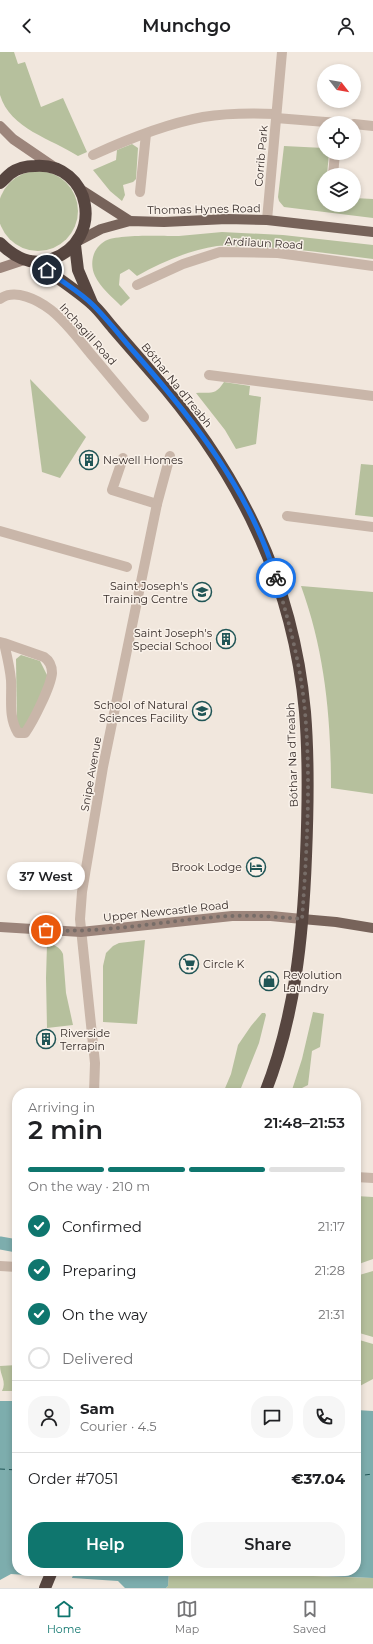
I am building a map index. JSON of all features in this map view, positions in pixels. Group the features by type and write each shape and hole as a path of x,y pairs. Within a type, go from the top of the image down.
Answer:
{"highway":[{"path":"0,183 12,172 28,166 44,165 58,169 70,177 80,189 85,203 86,217 83,230 76,243 61,256 48,261 30,261"},
{"name":"Bóthar Na dTreabh","path":"0,243 9,253 30,261 92,304 168,390 196,427 229,476 258,531 275,575 294,644 305,712 308,754 307,815 302,919 295,983 289,1014 278,1055 267,1088"},
{"name":"Bóthar Na dTreabh","path":"76,243 78,270 92,304"},
{"path":"45,1588 50,1576"}],"main road":[{"path":"0,126 13,139 58,169"},
{"path":"80,189 130,221"},
{"name":"Thomas Hynes Road","path":"76,243 101,229 130,221 164,222 227,219 268,220 373,232"},
{"path":"0,268 30,261"},
{"name":"Upper Newcastle Road","path":"0,928 81,932 232,916 271,916 336,922 373,928"}],"street":[{"name":"Corrib Park","path":"268,220 282,52"},
{"path":"93,155 146,134 203,117 244,113 276,116"},
{"name":"Corrib Park","path":"276,116 317,121"},
{"path":"361,125 373,126"},
{"path":"140,192 146,134"},
{"name":"Ardilaun Road","path":"137,285 182,264 220,252 278,254 373,266"},
{"name":"Inchagill Road","path":"0,299 3,297 20,295 35,299 50,310 69,327 144,417"},
{"path":"209,375 373,396"},
{"name":"Snipe Avenue","path":"94,1088 96,1064 80,919 82,892 104,767 157,504 170,456"},
{"path":"123,458 112,490 157,504"},
{"path":"287,516 373,527"},
{"path":"0,531 127,567"},
{"path":"2,643 44,657 49,662 51,667 50,682 30,726 25,733 18,733 13,726 9,666 2,643"},
{"path":"361,1177 373,1178"},
{"path":"0,1266 12,1267"}],"green space":[{"path":"0,52 14,52 18,64 25,62 41,107 63,98 87,152 78,156 33,132 22,125 5,107 0,95"},
{"path":"132,144 138,148 136,179 133,182 123,185 125,195 122,201 110,191 93,170 116,160 117,150"},
{"path":"284,146 317,148 317,160 328,160 328,168 317,168 317,211 284,207 279,201 278,197"},
{"path":"30,171 46,171 60,177 67,182 72,189 78,203 78,219 72,233 67,240 60,245 46,251 30,251 16,245 9,240 -1,221 -1,201 4,189 9,182 16,177"},
{"path":"361,198 373,199 373,218 324,212 361,212"},
{"path":"222,232 283,235 373,245 373,259 282,249 217,246 196,250 176,257 137,276 129,269 120,274 119,285 130,298 121,306 106,292 93,271 92,261 95,252 101,244 111,239 119,237 179,236"},
{"path":"30,379 86,437 60,478 42,472"},
{"path":"224,382 250,386 249,395 261,397 256,444 236,449 225,430 196,393 209,393 215,391"},
{"path":"361,464 373,465 373,517 355,515"},
{"path":"301,586 373,592 373,794 331,788 330,736 325,686 316,636"},
{"path":"21,655 40,661 48,677 26,729 17,729 16,659"},
{"path":"145,940 137,1024 103,1022 103,966 106,953 113,946 119,943"},
{"path":"47,944 56,946 63,954 66,993 73,1025 47,1028"},
{"path":"313,1012 324,1014 320,1047 312,1051 308,1085 302,1088 293,1088 302,1059"},
{"path":"262,1013 265,1013 266,1015 259,1043 241,1088 225,1088 231,1074 238,1045"},
{"path":"361,1196 373,1197 373,1259 361,1263"},
{"path":"373,1271 373,1337 361,1333 361,1275"},
{"path":"361,1340 373,1344 373,1379 361,1385"},
{"path":"12,1365 12,1391 2,1391 4,1382 0,1366"},
{"path":"169,1576 315,1576 373,1578 373,1588 166,1588 168,1586"}],"water":[{"path":"0,1401 12,1401 12,1574 0,1580"},
{"path":"361,1410 373,1411 373,1578 324,1576 361,1576"},
{"path":"42,1576 169,1576 168,1586 166,1588 125,1588 118,1581"}],"pier":[{"path":"28,1576 73,1576 71,1580"}],"waterway":[{"path":"0,1243 12,1245"}],"ferry route":[{"path":"0,1469 12,1470"},
{"path":"361,1475 373,1474"}],"way so far":[{"path":"46,930 81,932 232,916 271,916 302,919 305,880 308,754 305,712 294,644 276,578"}],"place":[{"name":"Newell Homes","path":"89,460"},
{"name":"Saint Joseph's Training Centre","path":"202,592"},
{"name":"Saint Joseph's Special School","path":"226,639"},
{"name":"School of Natural Sciences Facility","path":"202,711"},
{"name":"Brook Lodge","path":"256,867"},
{"name":"37 West","path":"46,930"},
{"name":"Circle K","path":"189,964"},
{"name":"Revolution Laundry","path":"269,981"},
{"name":"Riverside Terrapin","path":"46,1039"}],"route":[{"path":"47,270 92,304 168,390 196,427 229,476 258,531 276,578"}]}
